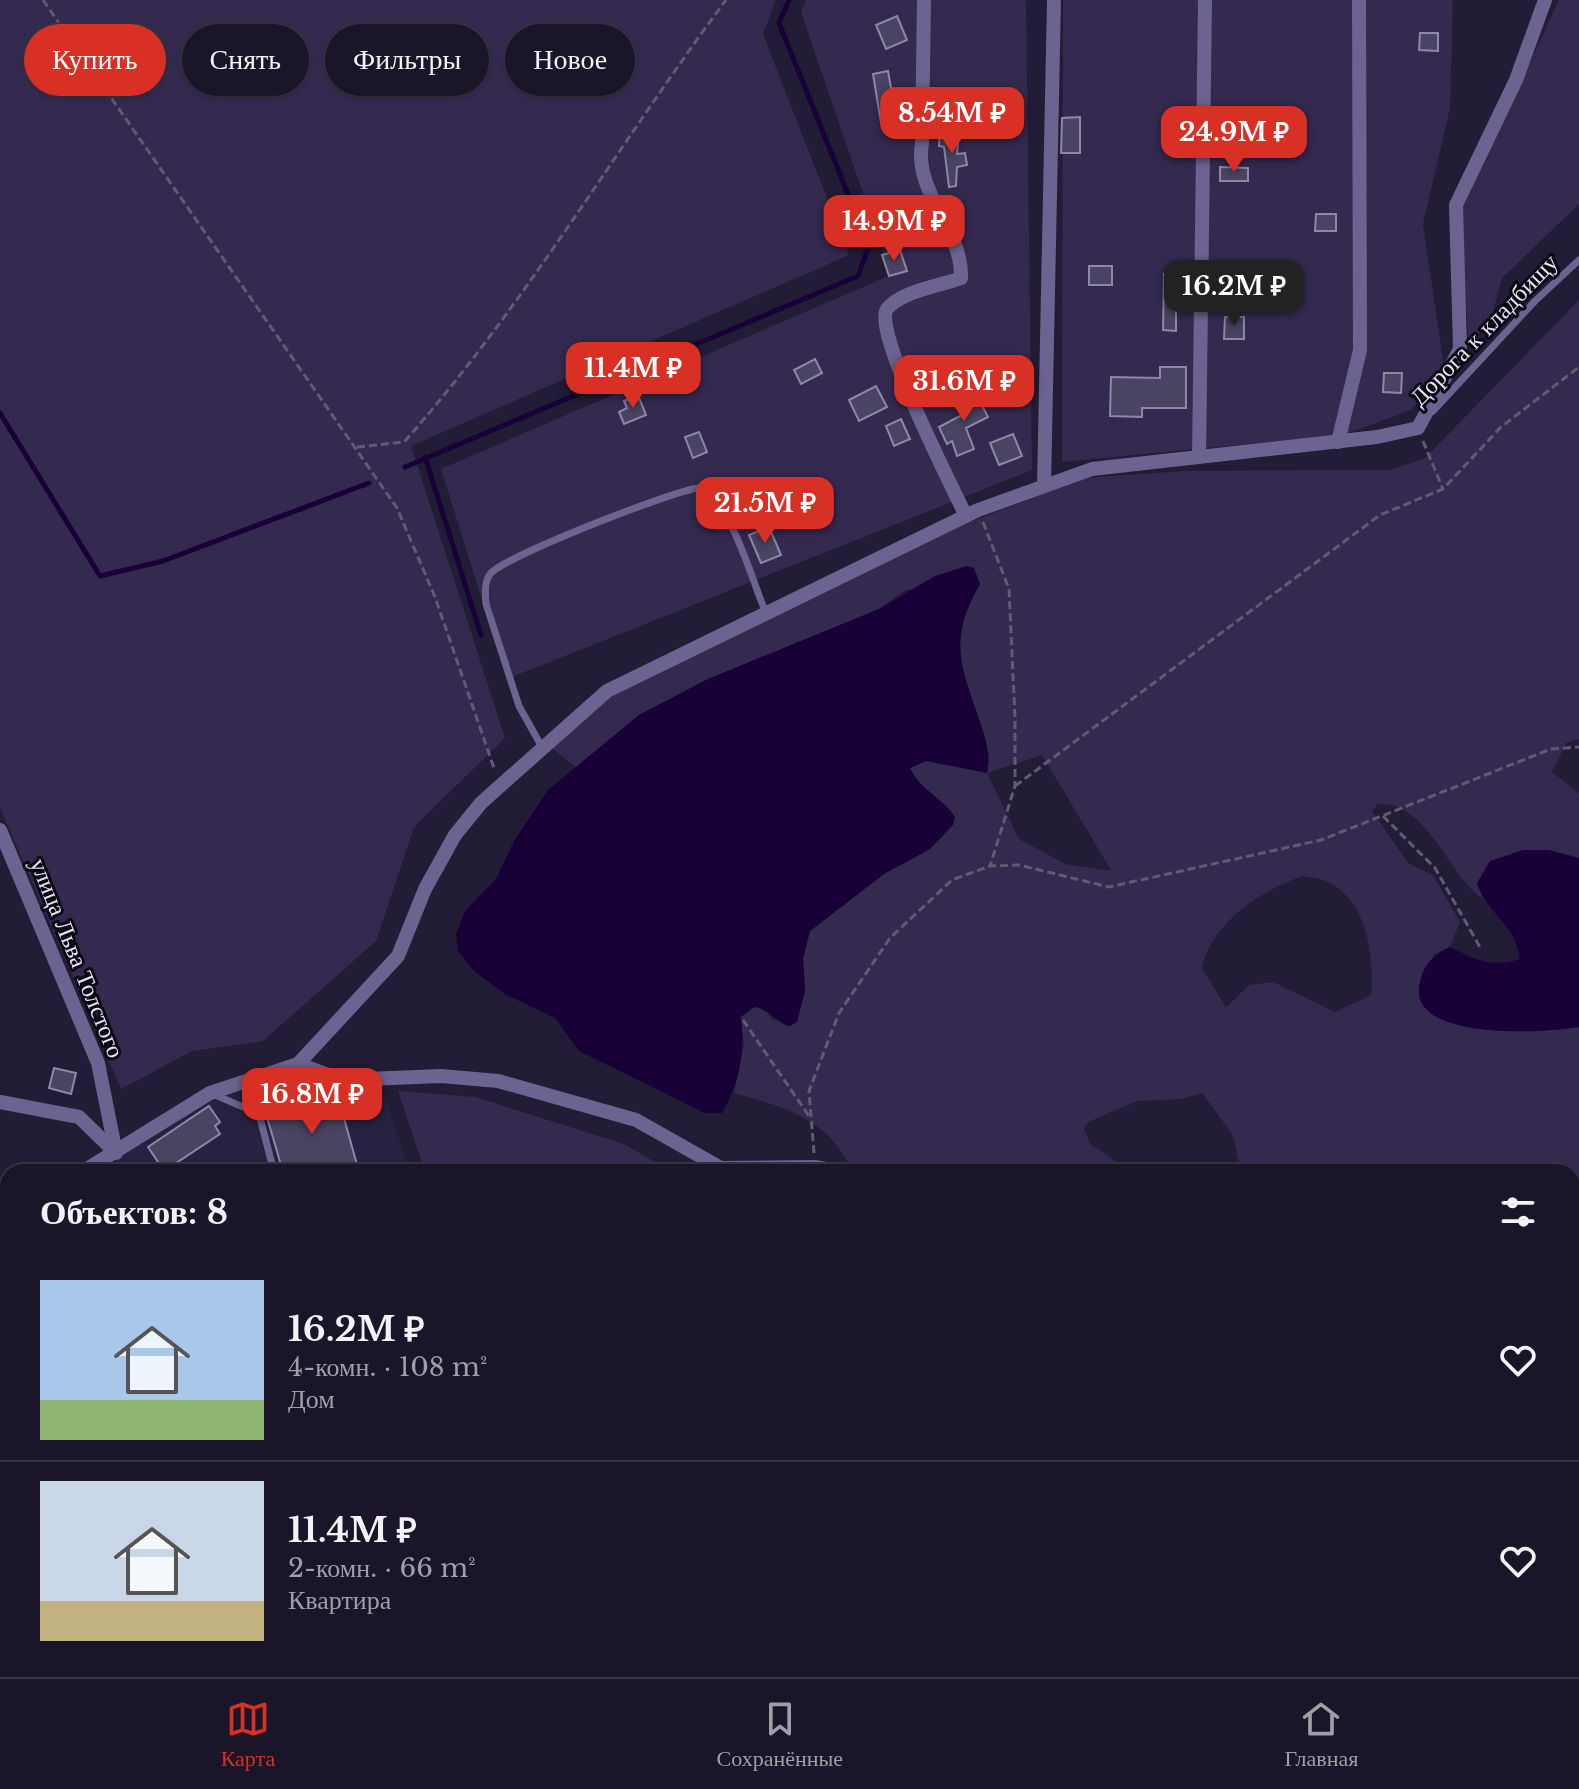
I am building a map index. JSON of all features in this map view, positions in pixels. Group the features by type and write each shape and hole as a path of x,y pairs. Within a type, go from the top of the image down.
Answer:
{"street":[{"path":"924,0 922,143 918,165 962,259 961,278 901,299 886,310 883,323 899,370 972,513"},
{"path":"1044,486 1054,0"},
{"path":"1199,457 1205,0"},
{"path":"1338,442 1360,350 1359,0"},
{"path":"96,1164 210,1093 298,1064 398,956 425,889 455,835 481,803 607,691 972,513 1092,469 1338,442 1418,428 1460,349 1456,205 1516,80 1545,0"},
{"name":"улица Льва Толстого","path":"0,830 98,1063 116,1153"},
{"path":"298,1064 343,1080 441,1076 498,1081 636,1120 714,1164"},
{"path":"0,1102 79,1117 116,1153"}],"lane":[{"name":"Дорога к кладбищу","path":"1418,428 1535,301 1579,260"},
{"path":"543,749 511,687 486,604 484,589 490,574 507,563 597,523 698,488 710,492 728,517 766,613"},
{"path":"210,1093 259,1114 272,1164"}],"path":[{"path":"43,0 397,508 435,597 482,742 502,787"},
{"path":"357,447 404,442 459,379 594,190 661,87 726,0"},
{"path":"1015,786 1380,515 1443,489 1501,427 1579,367"},
{"path":"1418,428 1443,489"},
{"path":"972,513 1009,589 1015,786 990,866"},
{"path":"815,1164 809,1091 839,1013 890,938 952,880 990,866 1019,865 1109,887 1321,840 1551,749 1579,747"},
{"path":"1383,816 1435,868 1481,949"},
{"path":"743,1020 811,1120"}],"shaded area":[{"path":"0,0 776,0 763,34 849,255 411,446 505,738 414,827 376,941 263,1041 192,1051 121,1089 0,807"},
{"path":"806,0 1026,0 1032,470 507,679 441,469 891,275 801,12"},
{"path":"1063,0 1453,0 1450,108 1423,224 1444,367 1411,410 1343,435 1062,462"},
{"path":"1559,0 1579,0 1579,204 1502,278 1489,326 1468,341 1461,212"},
{"path":"1579,300 1579,739 1566,743 1552,772 1579,793 1579,858 1477,883 1483,899 1470,888 1424,827 1411,815 1395,807 1378,804 1372,811 1409,864 1433,875 1460,922 1450,947 1434,954 1422,1001 1454,1022 1474,1027 1518,1032 1579,1027 1579,1164 1239,1164 1233,1135 1202,1093 1181,1099 1137,1101 1088,1122 1084,1129 1090,1144 1120,1164 849,1164 831,1139 804,1118 734,1093 744,1043 740,1017 754,1007 763,1008 774,1021 805,991 803,958 810,931 884,874 930,849 951,811 918,784 910,768 926,761 987,772 986,743 961,654 963,622 980,584 905,590 879,609 708,679 639,715 576,767 545,743 624,683 963,525 1083,478 1184,471 1391,470 1425,458","holes":["1042,755 1111,870 1065,864 1019,839 987,773","1303,876 1325,881 1341,891 1360,916 1369,947 1371,995 1335,1012 1273,982 1249,985 1226,1008 1202,968 1216,936 1241,910 1272,890"]},
{"path":"966,566 974,568 980,584 963,622 961,654 986,743 987,773 926,761 910,768 919,782 955,817 953,825 930,849 884,874 810,931 803,958 805,991 797,1022 790,1026 754,1007 741,1017 740,1067 722,1113 705,1113 579,1051 555,1018 505,994 475,972 458,951 456,934 465,911 496,879 514,841 548,790 639,715 708,679 879,609 935,576"},
{"path":"1523,850 1549,850 1579,858 1579,1027 1539,1031 1482,1029 1455,1024 1434,1015 1421,1002 1420,982 1427,965 1439,953 1450,947 1492,963 1520,959 1513,936 1488,904 1477,883 1490,861"},
{"path":"381,1085 407,1164 98,1164 210,1093"},
{"path":"398,1091 475,1097 624,1144 658,1164 422,1164"}],"building":[{"path":"897,16 907,40 886,49 876,25"},
{"path":"1420,33 1438,33 1438,51 1419,50"},
{"path":"888,71 893,99 900,98 905,117 881,123 873,74"},
{"path":"1080,117 1080,153 1061,153 1062,118"},
{"path":"940,131 959,132 957,154 965,153 967,165 957,167 956,186 949,187 944,147 939,146"},
{"path":"1220,167 1248,168 1248,181 1220,181"},
{"path":"1316,214 1336,214 1336,231 1315,231"},
{"path":"900,250 907,271 889,276 882,255"},
{"path":"1246,265 1278,265 1278,288 1246,287"},
{"path":"1089,266 1112,266 1112,285 1089,285"},
{"path":"1164,274 1176,274 1176,331 1163,330"},
{"path":"1225,317 1244,317 1244,339 1224,339"},
{"path":"815,359 822,373 801,384 794,370"},
{"path":"1160,367 1186,367 1186,408 1142,408 1142,417 1110,416 1111,377 1160,378"},
{"path":"1384,373 1402,373 1401,393 1383,392"},
{"path":"876,386 887,407 859,421 849,400"},
{"path":"974,390 988,417 966,428 974,449 957,456 952,441 947,444 939,427 962,415 955,400"},
{"path":"638,395 646,415 624,424 619,412 627,408 624,401"},
{"path":"901,419 910,439 894,446 886,426"},
{"path":"699,432 707,452 693,458 685,437"},
{"path":"1013,434 1022,456 999,465 990,443"},
{"path":"769,527 781,555 761,563 749,535"},
{"path":"54,1068 76,1073 71,1094 49,1088"},
{"path":"337,1093 357,1164 281,1164 264,1107 292,1099 293,1105"},
{"path":"209,1106 220,1122 215,1126 220,1134 175,1164 159,1164 148,1147"}],"waterway":[{"path":"405,467 858,276 869,246 779,23 789,0"},
{"path":"0,413 100,576 163,561 369,483"},
{"path":"425,457 481,635"}]}
